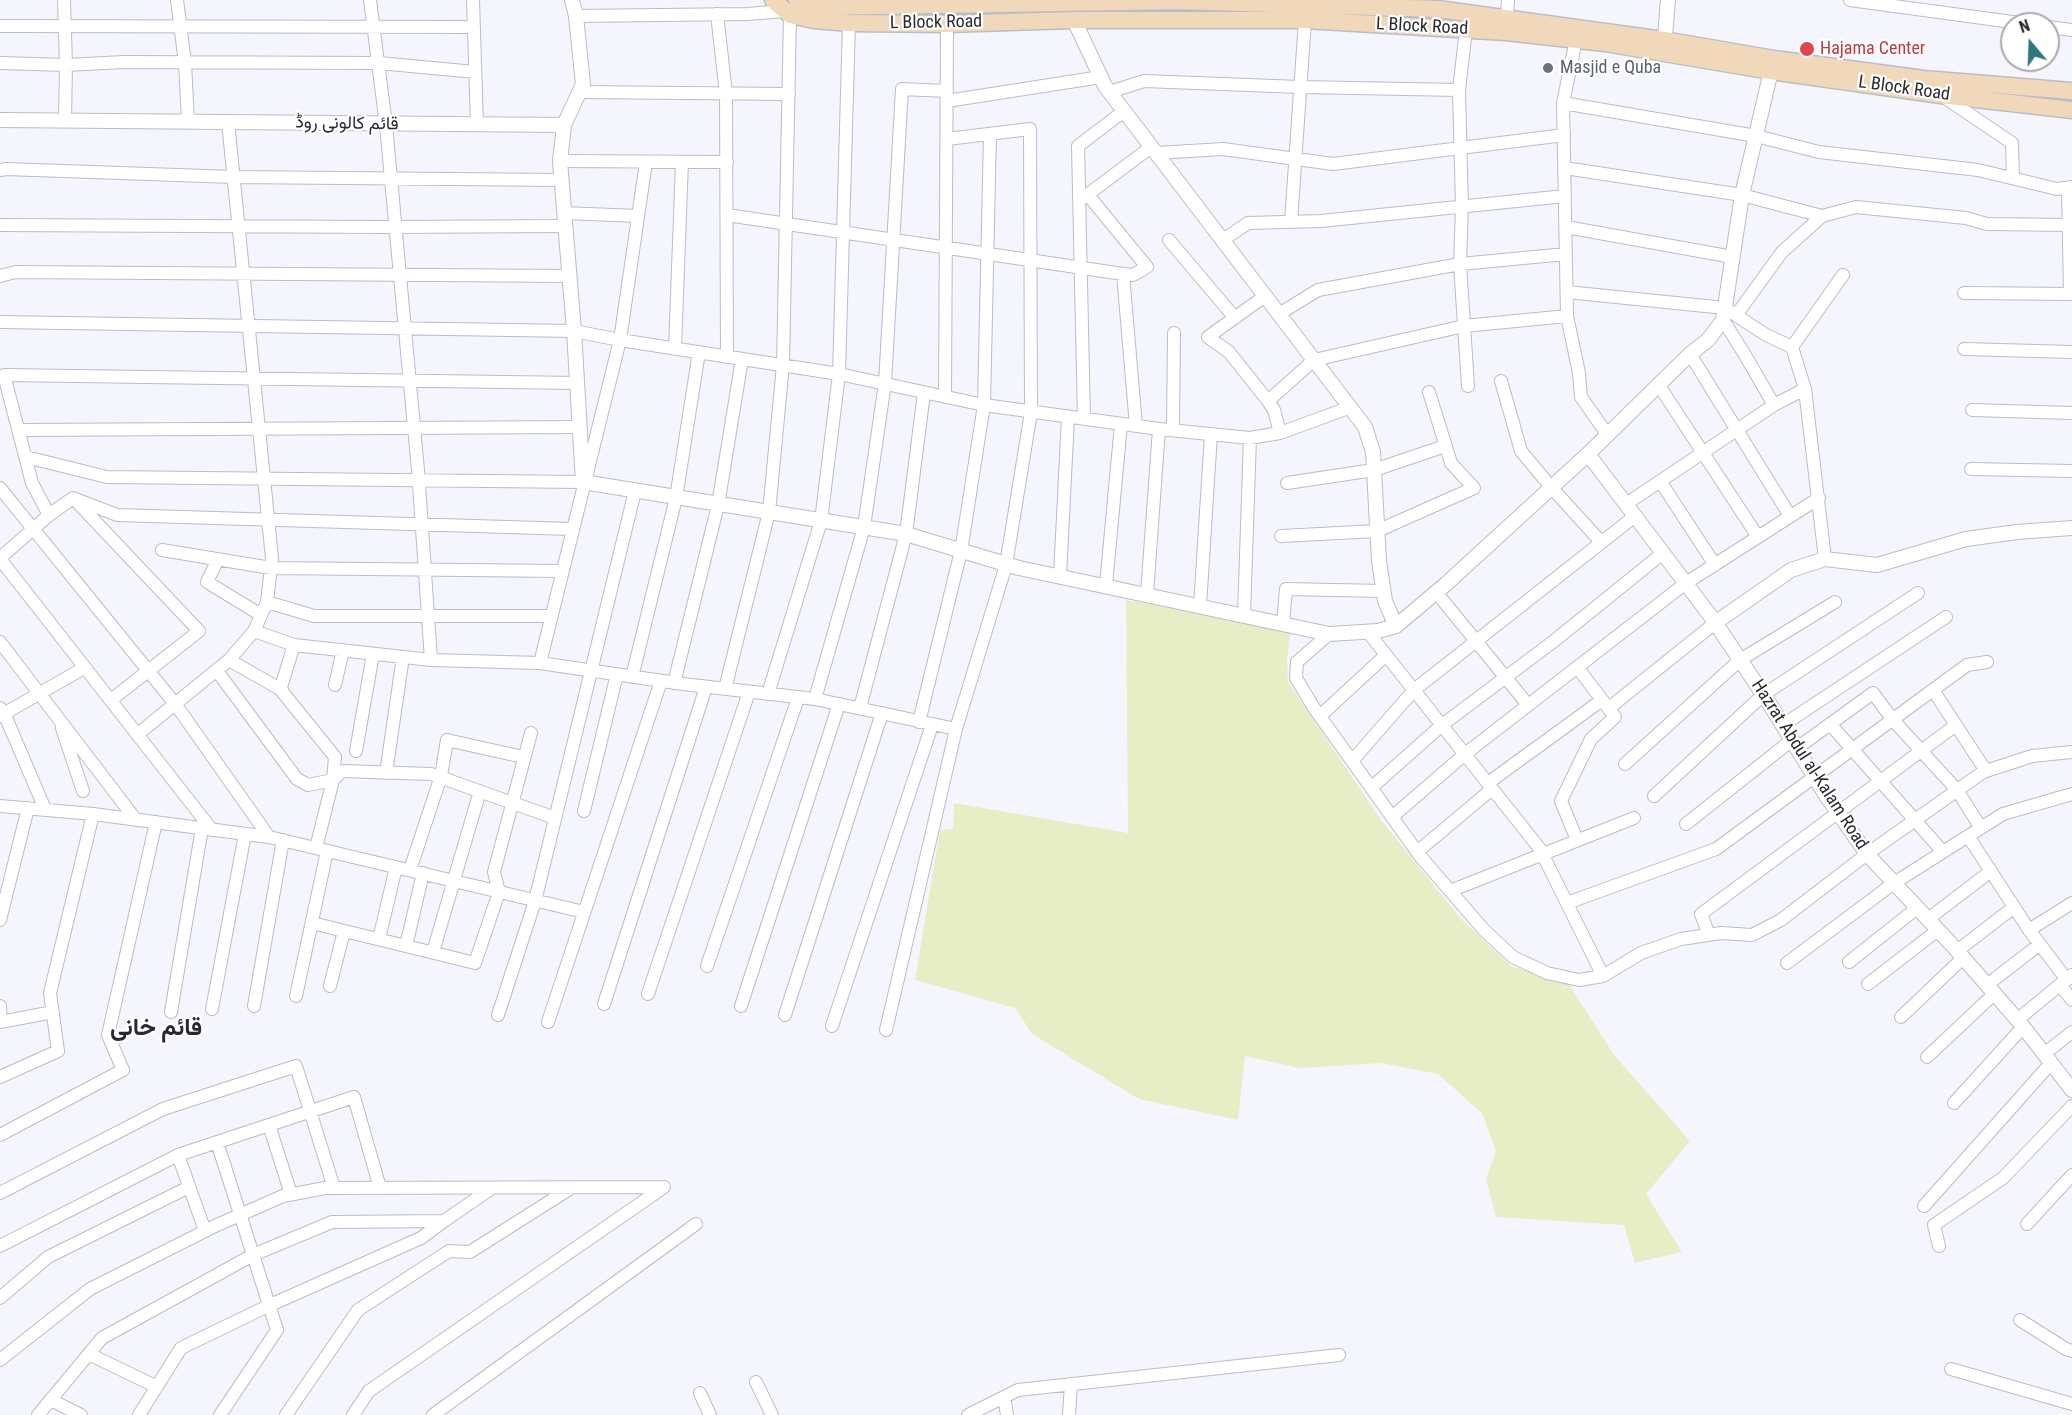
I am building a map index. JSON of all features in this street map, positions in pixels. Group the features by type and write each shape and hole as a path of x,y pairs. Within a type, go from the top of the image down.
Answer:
{"main road":[{"name":"L Block Road","path":"787,6 817,7 846,3 1179,1 1350,3 1438,9 1576,40 1664,46 1771,71 1941,95 2072,110"},
{"name":"L Block Road","path":"787,6 814,20 849,23 947,24 1074,20 1305,21 1466,29 1507,25 1924,79 2072,91"}],"street":[{"path":"64,0 65,119"},
{"path":"177,0 185,63 188,121"},
{"path":"370,0 386,124 419,480 430,660"},
{"path":"473,0 477,125"},
{"path":"572,0 584,84 564,125 560,161 574,331 583,482"},
{"path":"1507,25 1508,0"},
{"path":"1664,46 1668,0"},
{"path":"1850,0 2000,20"},
{"path":"576,16 717,14 787,6 789,94 783,365 769,512 725,689"},
{"path":"717,14 726,94 727,357"},
{"path":"1074,20 1110,92 1365,427 1374,452 1377,531 1383,591 1396,626"},
{"path":"1291,222 1305,21"},
{"path":"768,694 821,521 839,374 849,23"},
{"path":"945,397 947,24"},
{"path":"0,26 474,27"},
{"path":"1466,29 1459,90 1462,207 1460,264 1468,386"},
{"path":"1576,40 1563,103 1567,316 1579,374 1581,397 1607,434"},
{"path":"0,63 66,65 379,63 476,72"},
{"path":"1771,71 1742,195 1732,257 1728,314 1745,355 1774,405"},
{"path":"815,699 864,527 885,383 902,89 947,96 1101,77"},
{"path":"1110,92 1144,81 1459,90"},
{"path":"580,92 789,94"},
{"path":"1941,95 2012,142 2013,178"},
{"path":"1563,103 1756,136 1819,152 1978,170 2057,189 2070,188 2071,294 1964,293"},
{"path":"1084,419 1081,267 1083,198 1078,146 1124,111"},
{"name":"قائم کالونی روڈ","path":"0,120 564,125"},
{"path":"138,734 229,660 254,631 267,602 272,558 269,519 228,122"},
{"path":"886,1030 956,729 1006,565 1031,412 1030,129 947,139"},
{"path":"919,722 961,550 984,405 990,134"},
{"path":"1083,198 1153,150 1223,149 1333,164 1564,135"},
{"path":"560,161 726,162"},
{"path":"540,663 620,340 646,162"},
{"path":"675,349 682,162"},
{"path":"1564,168 1742,195 1822,216"},
{"path":"0,171 6,169 234,177 561,180"},
{"path":"1223,240 1248,223 1321,222 1565,196"},
{"path":"727,215 1123,274 1133,275 1147,267 1083,198"},
{"path":"26,457 107,477 583,482 906,534 1006,565 1329,634 1367,631 1396,626 1551,488 1658,384 1707,340 1782,252 1822,216 1856,207 1966,218 1987,224 2070,225"},
{"path":"0,225 394,227 638,216"},
{"path":"1566,227 1732,257"},
{"path":"1169,240 1234,318"},
{"path":"1279,314 1317,290 1460,264 1566,254"},
{"path":"0,276 16,272 569,276"},
{"path":"1123,274 1136,426"},
{"path":"1792,347 1843,274"},
{"path":"1567,292 1728,314 1792,347 1805,389 1825,559"},
{"path":"1265,296 1208,337 1229,352 1268,401 1274,410 1281,434"},
{"path":"1268,401 1314,360 1464,326 1567,316"},
{"path":"0,322 574,331 839,374 984,405 1160,429 1250,438 1281,434 1351,407"},
{"path":"1173,430 1174,333"},
{"path":"1964,349 2072,352"},
{"path":"632,677 676,498 699,352"},
{"path":"1690,354 1790,516"},
{"path":"548,1022 584,912 667,682 718,505 742,359"},
{"path":"49,515 33,483 2,377 577,383"},
{"path":"1501,381 1521,451 1551,488 1601,542"},
{"path":"1658,384 1758,537"},
{"path":"1626,504 1774,405 1805,389"},
{"path":"1281,536 1377,531 1474,488 1451,463 1429,392"},
{"path":"860,708 906,534 924,393"},
{"path":"1972,410 2072,413"},
{"path":"1060,576 1068,417"},
{"path":"1106,585 1121,424"},
{"path":"19,430 580,427"},
{"path":"1147,594 1160,429"},
{"path":"1200,606 1211,434"},
{"path":"1244,615 1250,438"},
{"path":"1287,483 1374,470 1445,446"},
{"name":"Hazrat Abdul al-Kalam Road","path":"1588,453 1715,623 1867,854 1960,954 2020,1024 2072,1090"},
{"path":"1971,469 2072,471"},
{"path":"1660,482 1715,565"},
{"path":"0,488 176,705 269,837"},
{"path":"498,1015 535,901 635,491"},
{"path":"73,498 117,515 572,529"},
{"path":"73,498 49,515 0,559 138,734 207,829 171,1012"},
{"path":"73,498 199,631 111,700"},
{"path":"1392,817 1465,754 1686,583 1819,498"},
{"path":"1352,761 1414,690 1635,516"},
{"path":"1417,852 1490,786 1791,570 1825,559 1877,565 1966,539 2072,528"},
{"path":"162,550 271,568 562,572"},
{"path":"1371,788 1442,725 1506,678 1663,553"},
{"path":"218,559 207,582 261,615"},
{"path":"1283,624 1286,589 1383,591"},
{"path":"1436,592 1528,705"},
{"path":"1654,796 1763,695 1918,593"},
{"path":"267,602 314,616 551,616"},
{"path":"1625,764 1740,660 1836,603"},
{"path":"1783,725 1946,617"},
{"path":"254,631 294,645 430,660 540,663 667,682 815,699 956,729"},
{"path":"1367,631 1542,854 1603,976"},
{"path":"1329,634 1297,662 1296,678 1320,716 1417,852 1484,930 1513,957 1546,973 1580,980 1603,976 1641,953 1681,939 1709,935 1752,934 1781,920 1867,854 1986,771 2032,756 2072,752"},
{"path":"0,642 136,820"},
{"path":"283,693 281,687 294,645"},
{"path":"335,685 343,650"},
{"path":"356,751 373,654"},
{"path":"1320,716 1386,655"},
{"path":"386,773 403,657"},
{"path":"229,660 280,689 335,757 312,923 296,996"},
{"path":"1567,903 1716,849 1967,665 1987,662"},
{"path":"1577,667 1615,717 1591,739 1561,801 1577,840"},
{"path":"45,809 2,712 84,668"},
{"path":"217,671 297,779 308,785 333,780 342,771 431,774 555,818"},
{"path":"584,811 617,674"},
{"path":"604,1004 706,687"},
{"path":"1933,690 1986,771"},
{"path":"648,994 749,692"},
{"path":"1686,824 1794,744 1830,724 1873,693 1893,720 1958,790 1981,828"},
{"path":"707,966 798,698"},
{"path":"741,1006 839,704"},
{"path":"785,1015 882,713"},
{"path":"58,718 82,791"},
{"path":"1830,724 1943,852"},
{"path":"832,1026 932,725"},
{"path":"1709,935 1701,914 1956,725"},
{"path":"312,923 475,963 499,892 494,872 531,733"},
{"path":"410,870 441,777 447,740 523,757"},
{"path":"433,952 480,791"},
{"path":"1787,963 1894,883 2003,814 2072,794"},
{"path":"0,806 93,814 269,837 584,912"},
{"path":"1,912 28,808"},
{"path":"0,1077 58,1051 50,993 93,814"},
{"path":"1450,891 1634,818"},
{"path":"0,1135 123,1070 108,1035 156,822"},
{"path":"212,1009 245,834"},
{"path":"1968,836 2014,907 2066,980 2072,1000"},
{"path":"254,1006 283,840"},
{"path":"379,939 396,867"},
{"path":"1928,919 1991,871"},
{"path":"406,946 423,873"},
{"path":"2030,930 2072,903"},
{"path":"1901,1017 1960,954 2014,907"},
{"path":"1849,962 1917,908"},
{"path":"1868,984 1938,930"},
{"path":"330,986 344,931"},
{"path":"1927,1057 1991,990 2040,944"},
{"path":"1954,1103 2020,1024 2066,980"},
{"path":"0,1006 0,1022 53,1012"},
{"path":"1924,1206 2072,1032"},
{"path":"0,1193 163,1109 296,1066 334,1188"},
{"path":"0,1246 178,1155 354,1097 380,1188"},
{"path":"1939,1246 1934,1225 2003,1178 2072,1106"},
{"path":"269,1125 291,1194"},
{"path":"217,1142 277,1330 220,1415"},
{"path":"178,1155 205,1231"},
{"path":"2027,1224 2072,1175"},
{"path":"0,1299 48,1257 189,1187"},
{"path":"286,1415 358,1310 449,1251 470,1252 571,1187"},
{"path":"0,1360 90,1289 205,1231 283,1196 325,1188 664,1187 369,1391 353,1415"},
{"path":"139,1415 181,1348 268,1306 422,1238 492,1188"},
{"path":"38,1415 102,1338 253,1256 332,1221 444,1221"},
{"path":"433,1415 696,1224"},
{"path":"2020,1320 2072,1351"},
{"path":"89,1354 157,1387"},
{"path":"968,1415 1018,1390 1339,1354"},
{"path":"1951,1369 2072,1404"},
{"path":"756,1382 772,1415"},
{"path":"1069,1415 1071,1384"},
{"path":"700,1393 710,1415"},
{"path":"1004,1397 1007,1415"},
{"path":"51,1400 81,1415"}],"green space":[{"path":"1126,600 1291,629 1287,661 1288,682 1381,820 1461,919 1511,966 1568,983 1614,1055 1690,1141 1646,1194 1682,1252 1635,1263 1624,1225 1496,1217 1486,1179 1496,1151 1482,1113 1438,1074 1381,1063 1300,1068 1245,1056 1238,1120 1139,1099 1032,1034 1015,1008 915,980 940,830 953,829 954,803 1128,833"}],"place":[{"name":"Hajama Center","path":"1807,49"},
{"name":"Masjid e Quba","path":"1548,68"}],"district":[{"name":"قائم خانى","path":"156,1029"}]}
